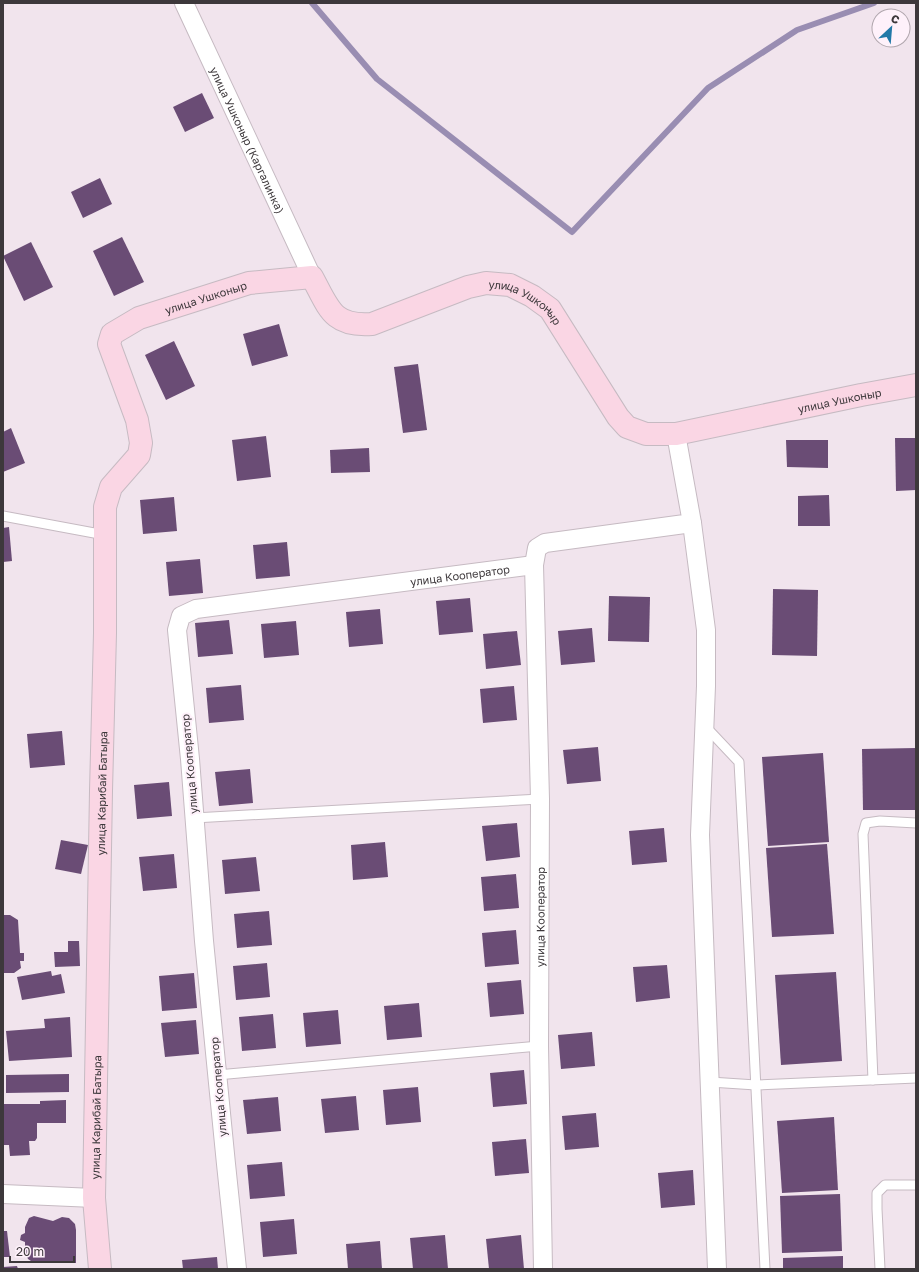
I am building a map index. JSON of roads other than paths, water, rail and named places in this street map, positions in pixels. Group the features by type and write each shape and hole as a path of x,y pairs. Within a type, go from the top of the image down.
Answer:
{"street":[{"name":"улица Ушконыр (Каргалинка)","path":"184,3 312,277"},
{"name":"улица Ушконыр","path":"112,334 140,318 249,283 312,277 332,312 344,322 358,325 372,324 468,287 486,283 510,285 532,296 550,309 618,417 627,427 646,434 676,434 861,395 916,385"},
{"name":"улица Карибай Батыра","path":"100,1269 94,1198 105,633 105,507 111,487 139,455 141,443 137,420 110,344 112,334"},
{"path":"676,434 692,523 706,630 706,686 700,834 717,1269"},
{"name":"улица Кооператор","path":"543,1269 539,1046 540,799 534,565 537,548 545,543 692,523"},
{"name":"улица Кооператор","path":"237,1269 204,941 190,759 177,630 181,616 196,609 534,565"},
{"path":"3,1194 94,1198"}],"lane":[{"path":"3,516 105,535"},
{"path":"704,725 739,762 765,1269"},
{"path":"194,818 540,799"},
{"path":"873,1080 862,834 866,823 880,821 916,823"},
{"path":"217,1075 539,1046"},
{"path":"710,1082 756,1084 916,1078"},
{"path":"880,1269 877,1193 885,1185 916,1185"}],"waterway":[{"path":"312,3 377,79 572,232 708,88 797,30 874,3"}]}
